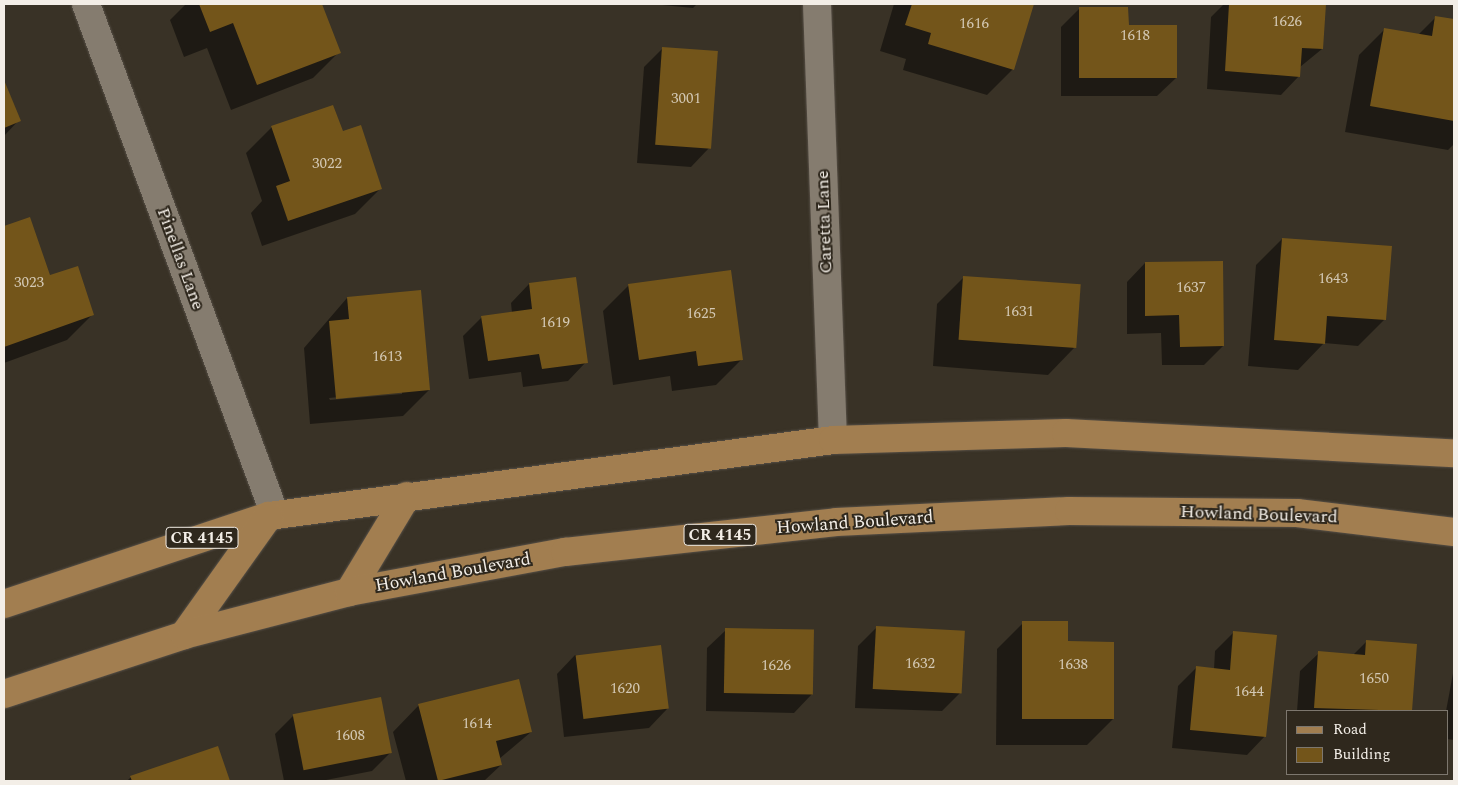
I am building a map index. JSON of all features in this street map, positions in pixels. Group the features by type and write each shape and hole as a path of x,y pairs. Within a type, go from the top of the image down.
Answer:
{"main road":[{"name":"CR 4145","path":"4,604 272,515 832,440 1066,433 1454,453"},
{"path":"348,592 407,496"},
{"name":"Howland Boulevard","path":"4,694 184,635 348,592 565,552 836,522 1070,511 1297,513 1454,532"},
{"path":"184,635 272,515"}],"street":[{"name":"Pinellas Lane","path":"86,4 272,515"},
{"name":"Caretta Lane","path":"817,4 832,440"}],"building":[{"path":"199,4 322,4 341,53 257,85 233,23 210,32"},
{"path":"912,4 1034,4 1014,70 928,44 931,33 905,25"},
{"path":"1229,4 1326,4 1323,49 1302,48 1300,77 1225,71"},
{"path":"1079,7 1128,7 1129,25 1177,25 1177,78 1079,78"},
{"path":"1435,16 1454,19 1454,121 1370,106 1384,28 1432,36"},
{"path":"662,47 718,51 711,149 655,145"},
{"path":"4,80 21,121 4,128"},
{"path":"333,105 343,131 361,125 382,189 288,221 276,186 290,181 271,126"},
{"path":"30,217 50,275 78,266 94,315 4,347 4,226"},
{"path":"1282,238 1392,246 1386,320 1327,316 1325,344 1274,340"},
{"path":"1223,261 1224,346 1180,347 1179,315 1145,316 1145,262"},
{"path":"731,270 743,360 698,366 696,351 639,360 628,284"},
{"path":"963,276 1081,284 1076,348 959,340"},
{"path":"576,277 588,363 542,369 539,354 488,361 481,316 532,309 529,283"},
{"path":"421,290 430,390 336,399 329,321 349,319 347,297"},
{"path":"1022,621 1068,621 1068,641 1114,642 1114,719 1022,719"},
{"path":"876,626 965,631 962,694 873,689"},
{"path":"725,628 814,630 813,695 724,693"},
{"path":"1233,631 1277,635 1266,737 1190,730 1196,666 1230,670"},
{"path":"1366,640 1417,644 1412,710 1314,708 1318,651 1365,655"},
{"path":"661,645 669,709 583,719 576,655"},
{"path":"519,679 532,732 496,741 502,765 438,781 418,704"},
{"path":"381,697 392,753 304,770 293,714"},
{"path":"218,746 230,781 132,781 130,776"}]}
